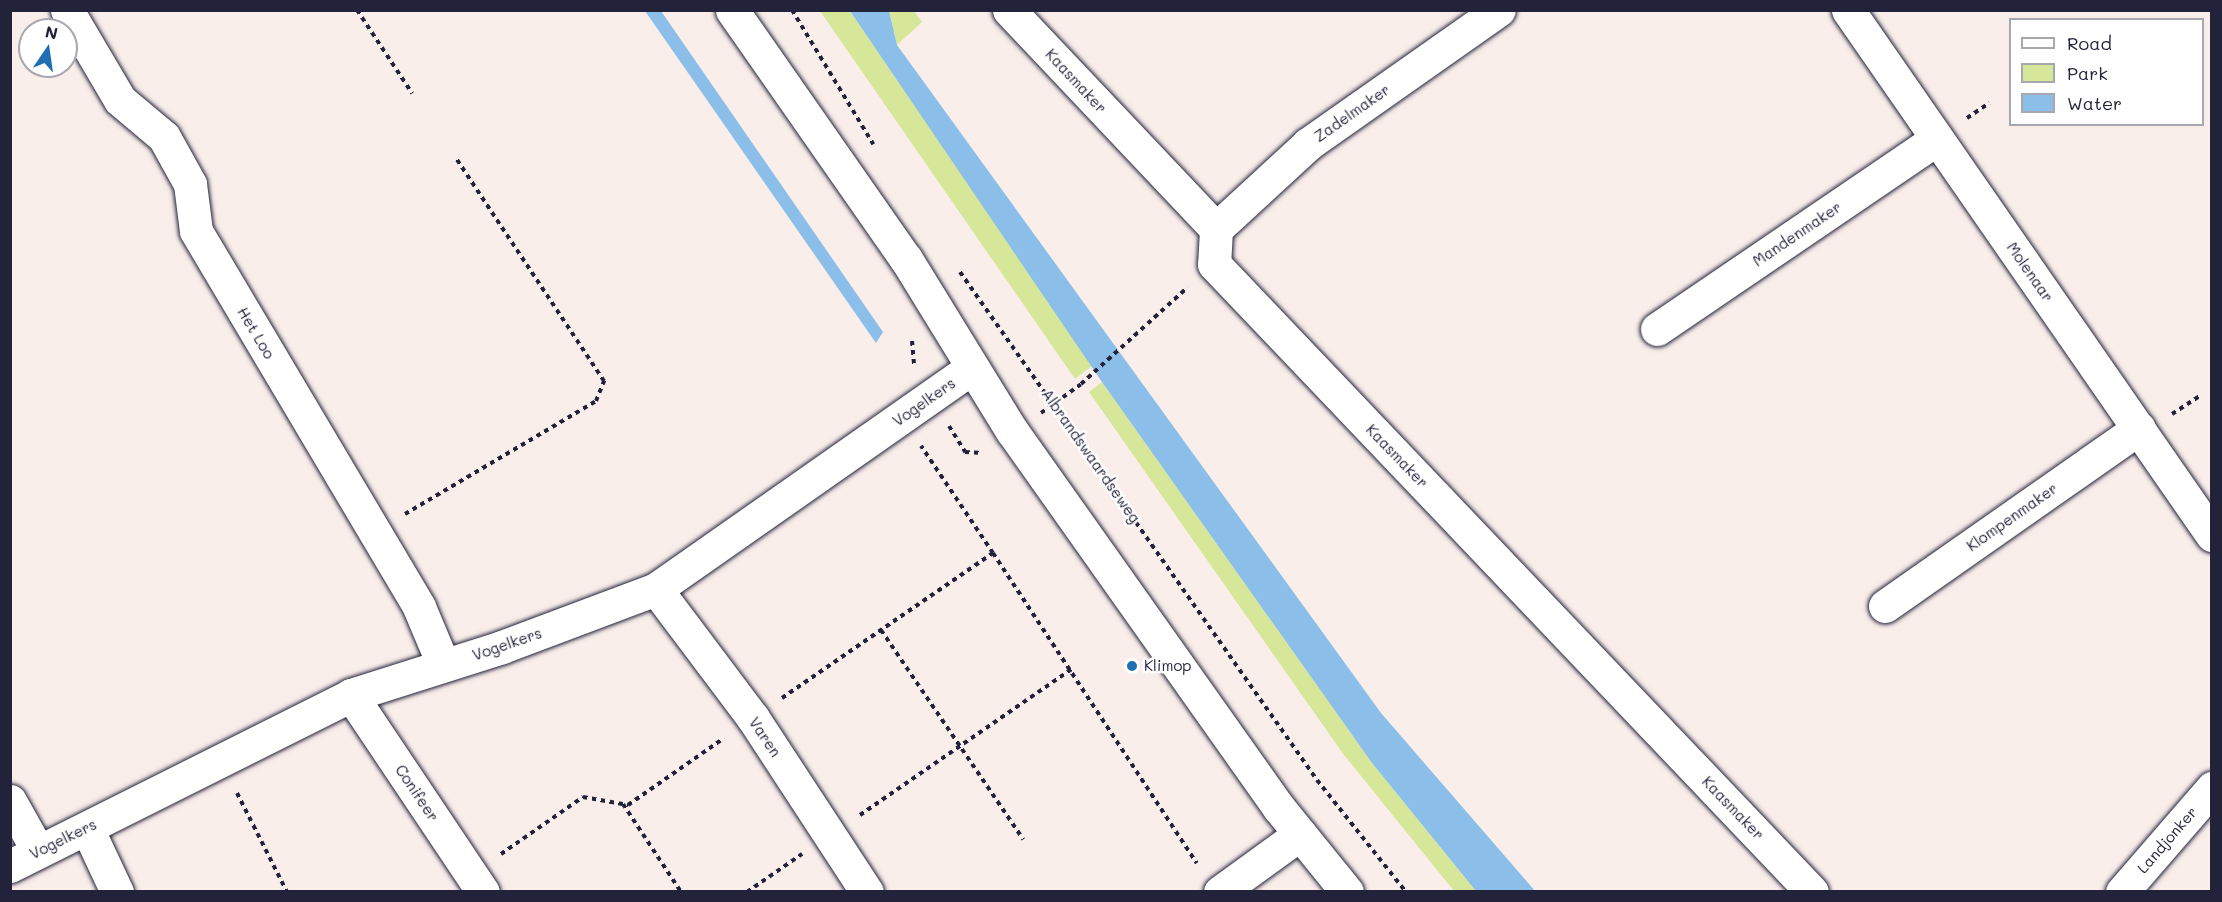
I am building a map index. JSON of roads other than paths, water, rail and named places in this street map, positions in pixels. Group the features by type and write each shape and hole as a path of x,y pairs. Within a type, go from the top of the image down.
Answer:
{"street":[{"name":"Het Loo","path":"67,10 120,100 164,137 190,184 196,231 419,608 443,664"},
{"path":"732,10 906,259 1017,438 1300,834 1347,891"},
{"name":"Kaasmaker","path":"1009,10 1216,229 1214,264 1812,891"},
{"name":"Zadelmaker","path":"1216,229 1308,144 1499,10"},
{"name":"Molenaar","path":"1848,10 2211,535"},
{"name":"Mandenmaker","path":"1657,329 1937,139"},
{"name":"Vogelkers","path":"24,859 351,695 502,647 656,589 972,368"},
{"name":"Klompenmaker","path":"1885,606 2139,428"},
{"name":"Varen","path":"656,589 753,718 867,891"},
{"name":"Conifeer","path":"351,695 477,883"},
{"name":"Landjonker","path":"2122,891 2211,788"},
{"path":"10,801 24,859"},
{"path":"87,828 117,891"},
{"path":"1211,881 1300,834"}],"water":[{"path":"645,11 661,11 883,332 876,343"},
{"path":"850,11 889,11 897,45 1381,713 1535,891 1476,891 1372,763 1102,382"}],"place":[{"name":"Klimop","path":"1132,666"}]}
